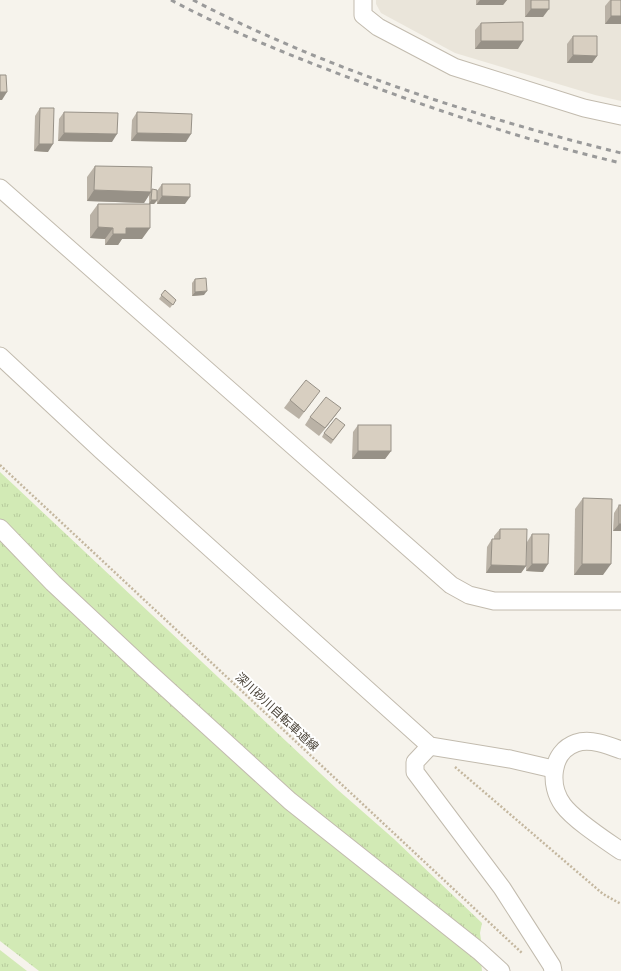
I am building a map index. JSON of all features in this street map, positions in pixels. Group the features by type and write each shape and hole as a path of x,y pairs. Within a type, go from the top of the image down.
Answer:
{"street":[{"path":"363,0 363,16 378,27 454,67 584,108 621,116"},
{"path":"0,188 451,585 469,595 494,601 621,601"},
{"path":"0,356 108,457 430,746 510,759 553,769"},
{"path":"0,528 53,583 139,664 290,801 479,951 502,971"},
{"path":"621,750 599,742 577,743 563,751 553,769 554,787 563,806 590,829 621,851"},
{"path":"430,746 415,762 415,772 502,888 552,966 553,971"}],"path":[{"name":"深川砂川自転車道線","path":"0,464 524,955"},
{"path":"454,766 603,894 621,904"}],"shaded area":[{"path":"376,0 621,0 621,101 595,95 455,53 381,13 376,4"}],"green space":[{"path":"0,472 338,790 394,839 482,923 480,933 482,947 291,794 89,611 0,521"},
{"path":"0,535 481,961 482,971 39,971 0,941"},
{"path":"0,950 27,971 0,971"}],"building":[{"path":"531,0 549,0 549,9 531,9"},
{"path":"611,0 621,0 621,16 611,16"},
{"path":"523,22 523,41 481,41 481,23"},
{"path":"573,36 597,36 597,56 573,55"},
{"path":"0,75 6,75 7,92 0,92"},
{"path":"40,108 54,108 53,144 39,144"},
{"path":"64,112 118,113 117,134 64,133"},
{"path":"137,112 192,114 191,134 137,133"},
{"path":"95,166 152,167 151,192 94,190"},
{"path":"162,184 190,184 190,197 162,196"},
{"path":"152,189 157,190 157,200 151,200"},
{"path":"98,204 150,204 150,228 126,228 126,234 113,234 113,228 98,227"},
{"path":"206,278 207,291 195,292 195,279"},
{"path":"165,290 176,300 173,305 161,295"},
{"path":"306,380 320,391 304,412 290,400"},
{"path":"326,397 341,408 325,428 310,417"},
{"path":"336,418 345,425 333,440 324,433"},
{"path":"358,425 391,425 391,451 358,451"},
{"path":"583,498 612,499 611,564 582,564"},
{"path":"619,505 621,505 621,524 619,524"},
{"path":"500,529 527,529 526,566 491,565 492,539 500,539"},
{"path":"532,534 549,534 548,564 532,564"}],"railway":[{"path":"171,0 263,44 390,93 521,136 621,163"},
{"path":"193,0 296,48 402,89 512,124 621,153"}]}
